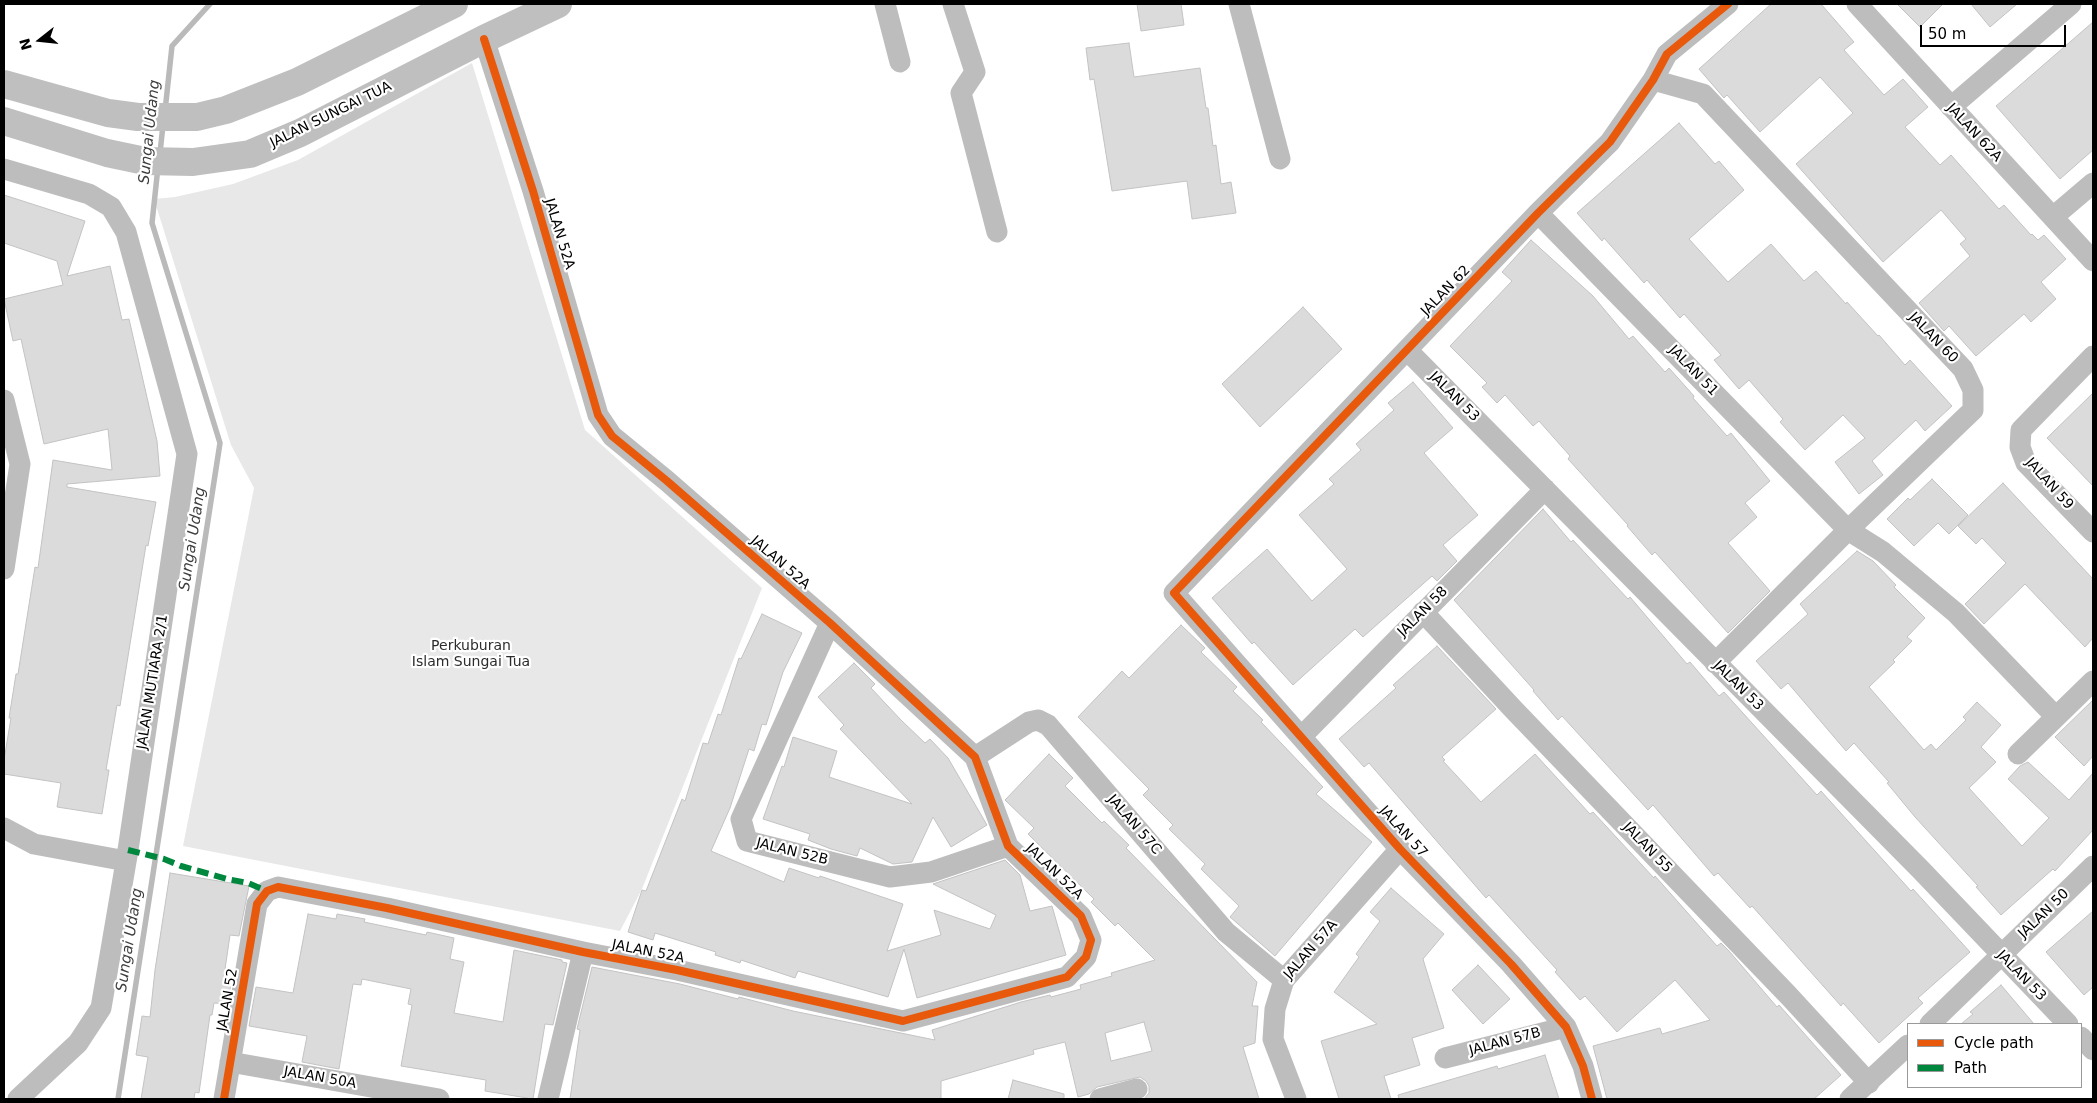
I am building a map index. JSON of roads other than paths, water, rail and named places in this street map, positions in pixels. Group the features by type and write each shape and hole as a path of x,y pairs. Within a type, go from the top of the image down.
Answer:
{"main road":[{"path":"4,84 108,113 138,117 196,117 226,110 297,82 454,4"},
{"name":"JALAN SUNGAI TUA","path":"4,121 107,153 145,161 193,162 250,154 300,134 484,39 558,4"}],"street":[{"path":"885,4 900,62"},
{"path":"954,4 975,72 961,93 997,232"},
{"path":"1239,4 1280,159"},
{"name":"JALAN 62","path":"1174,593 1538,212 1610,142 1652,80 1667,54 1728,4"},
{"name":"JALAN 62A","path":"1857,4 2093,261"},
{"path":"1951,107 2071,4"},
{"name":"JALAN 52A","path":"257,904 266,891 278,887 396,910 583,952 677,970 903,1022 1067,977 1086,957 1091,940 1081,916 1008,846 976,757 830,623 668,481 612,436 598,415 533,191 484,39"},
{"name":"JALAN 60","path":"1652,80 1702,94 1963,369 1972,390 1972,410 1848,530 1715,664"},
{"name":"JALAN MUTIARA 2/1","path":"4,169 89,194 111,208 126,232 187,454 126,861 101,1008 78,1044 18,1099"},
{"path":"2053,218 2093,183"},
{"name":"JALAN 51","path":"1538,212 1848,530 1883,552 1956,613 2056,718"},
{"name":"JALAN 53","path":"1407,350 1715,664 1921,870 2067,1023"},
{"name":"JALAN 59","path":"2093,356 2021,430 2020,447 2026,463 2093,532"},
{"path":"4,400 20,464 4,569"},
{"name":"JALAN 58","path":"1302,736 1545,489"},
{"name":"JALAN 57","path":"1174,593 1400,849 1512,964 1566,1027 1583,1066 1592,1099"},
{"name":"JALAN 55","path":"1424,612 1514,710 1789,996 1869,1083"},
{"name":"JALAN 52B","path":"830,623 741,819 747,841 890,877 931,872 1008,846"},
{"path":"2018,754 2093,681"},
{"name":"JALAN 57C","path":"976,757 1029,722 1038,720 1048,725 1226,932 1284,980"},
{"path":"4,828 34,844 126,861"},
{"name":"JALAN 57A","path":"1296,1099 1273,1039 1275,1009 1284,980 1400,849"},
{"name":"JALAN 50","path":"1931,1023 2093,866"},
{"name":"JALAN 52","path":"224,1099 257,904"},
{"path":"548,1099 583,952"},
{"name":"JALAN 57B","path":"1445,1058 1566,1027"},
{"path":"2082,1038 2093,1050"},
{"path":"1850,1099 1907,1046"},
{"name":"JALAN 50A","path":"230,1062 439,1099"},
{"path":"1100,1099 1137,1089"}],"waterway":[{"name":"Sungai Udang","path":"165,111 172,46 210,4"},
{"name":"Sungai Udang","path":"160,153 163,125"},
{"name":"Sungai Udang","path":"118,1099 220,443 152,223 158,167"}],"park label":[{"name":"Perkuburan Islam Sungai Tua","path":"471,654"}]}
